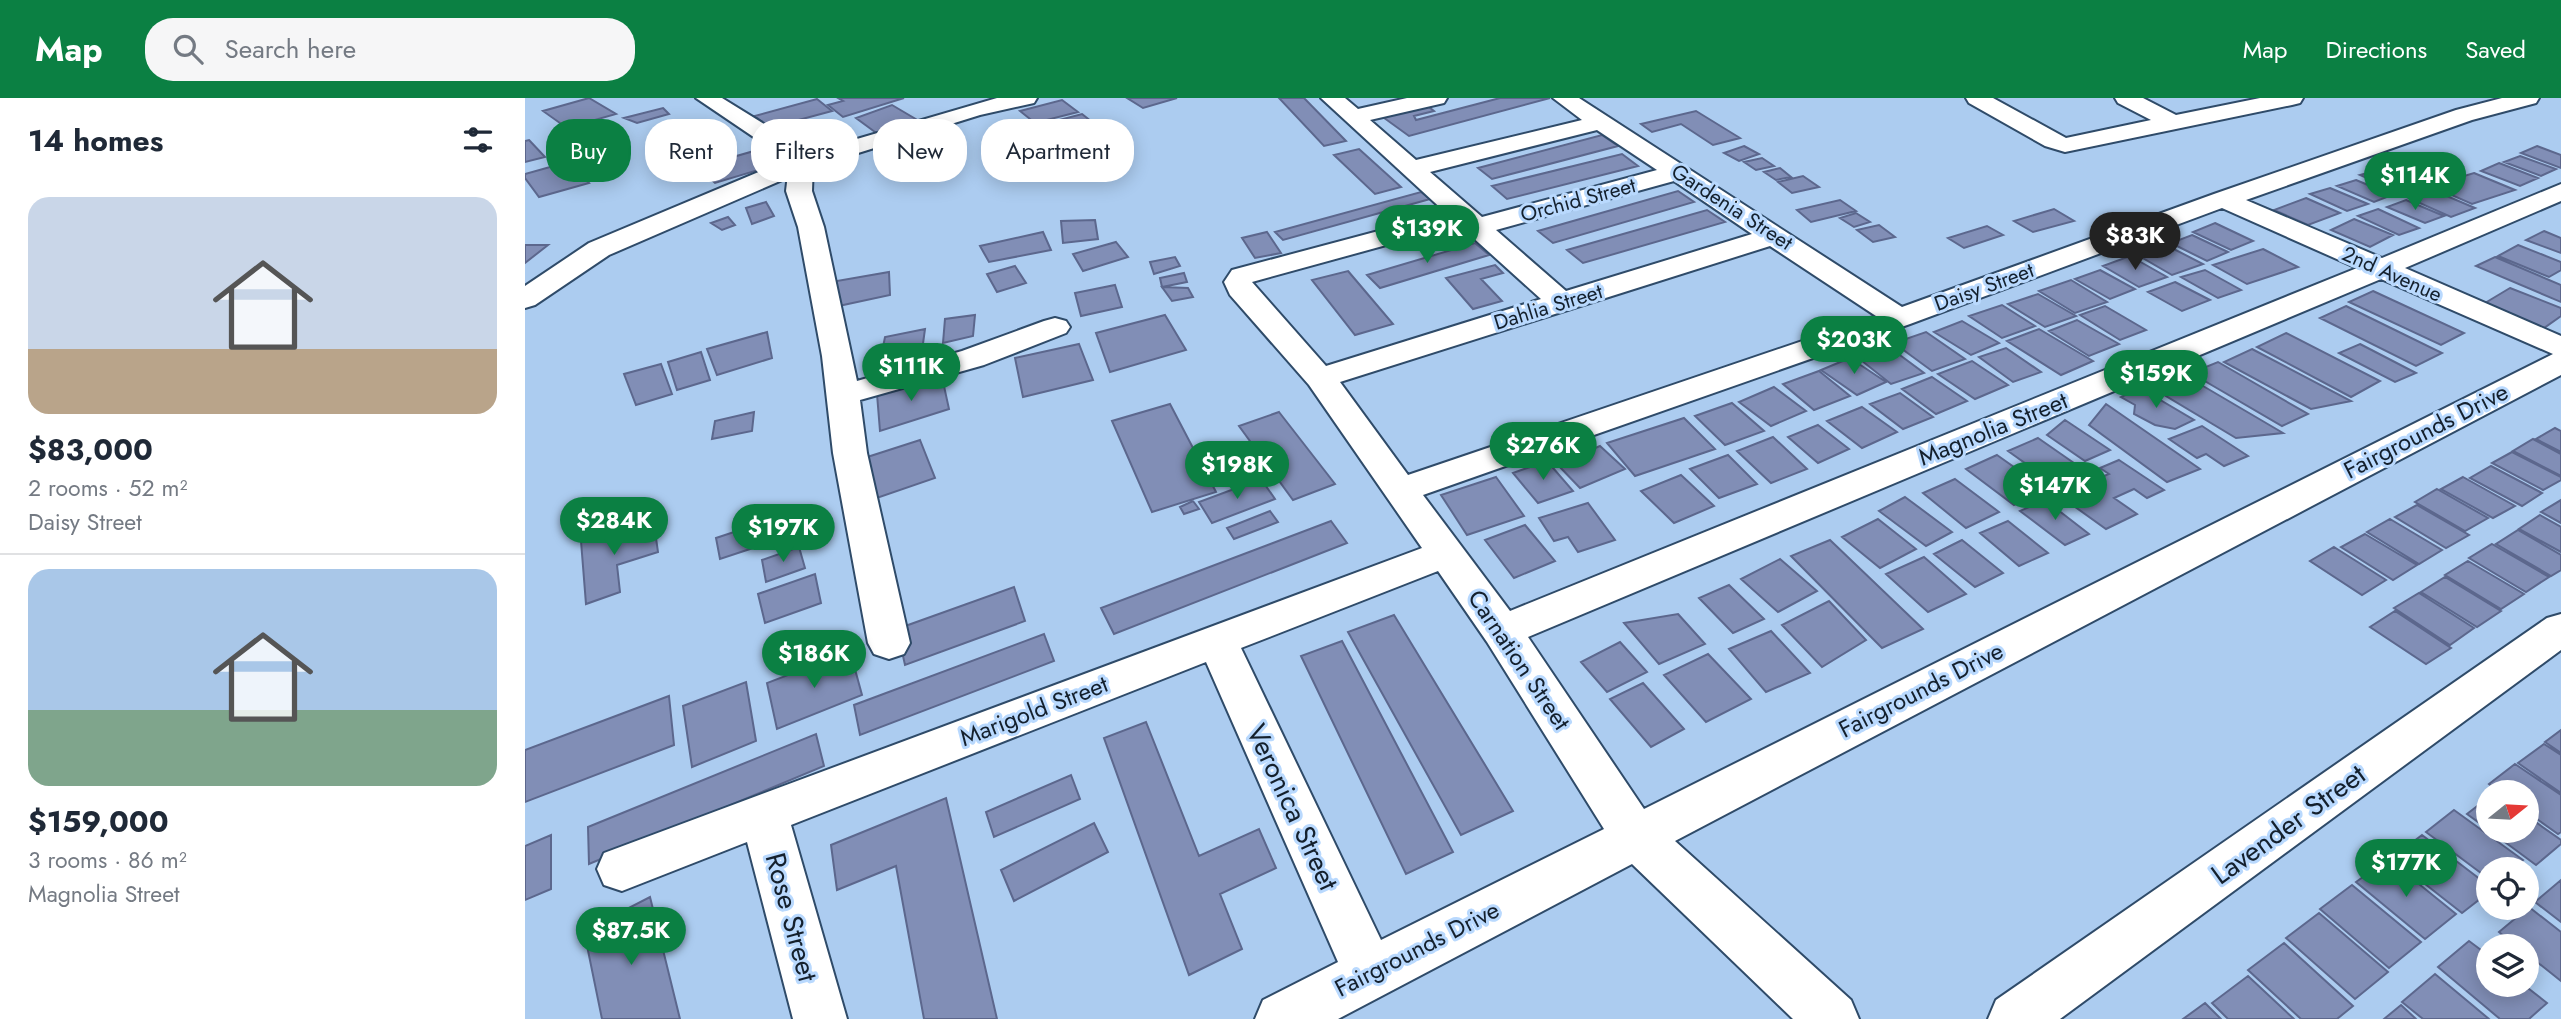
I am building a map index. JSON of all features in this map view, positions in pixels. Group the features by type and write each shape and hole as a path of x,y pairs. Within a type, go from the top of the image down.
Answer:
{"street":[{"path":"707,98 751,126"},
{"path":"859,145 974,110 1026,98"},
{"path":"1332,98 1561,302"},
{"path":"1353,117 1436,98"},
{"name":"Gardenia Street","path":"1564,98 1899,318"},
{"path":"1977,98 2053,141 2065,145 2176,124 2283,99"},
{"path":"2126,98 2176,124"},
{"name":"Daisy Street","path":"1400,490 1899,318 2223,199 2465,115 2528,98"},
{"path":"1411,169 1601,122"},
{"name":"Orchid Street","path":"1243,276 1679,172"},
{"path":"525,299 599,249 756,182"},
{"path":"800,182 799,191 811,227 838,356 850,453 889,643"},
{"name":"Magnolia Street","path":"1502,631 2561,192"},
{"name":"2nd Avenue","path":"2223,199 2561,347"},
{"name":"Dahlia Street","path":"1320,378 1776,236"},
{"name":"Carnation Street","path":"1243,276 1238,282 1240,289 1320,378 1502,631 1636,837 1832,1019"},
{"path":"843,395 973,358 1055,327"},
{"name":"Fairgrounds Drive","path":"1282,1019 2561,362"},
{"name":"Marigold Street","path":"622,869 1446,553"},
{"name":"Lavender Street","path":"2015,1019 2561,629"},
{"name":"Veronica Street","path":"1217,641 1370,974"},
{"name":"Rose Street","path":"764,814 820,1019"}],"building":[{"path":"589,98 616,114 598,119 554,119 543,111"},
{"path":"838,98 904,98 843,117 828,105 843,101"},
{"path":"1127,98 1177,98 1143,108"},
{"path":"1279,98 1304,98 1346,141 1324,146"},
{"path":"1500,98 1550,98 1409,136 1380,115 1424,103 1434,111 1414,116 1416,120"},
{"path":"817,99 832,111 802,119 758,119 755,116"},
{"path":"1062,100 1078,112 1051,119 1030,119 1020,111"},
{"path":"892,105 916,119 873,119 873,131 856,118"},
{"path":"663,108 669,114 637,123 624,118"},
{"path":"1696,111 1740,138 1713,145 1681,124 1652,132 1641,124"},
{"path":"1082,114 1088,119 1063,119"},
{"path":"1602,135 1618,146 1492,179 1478,168"},
{"path":"529,140 545,157 525,162 525,141"},
{"path":"1744,146 1759,154 1739,161 1724,153"},
{"path":"2537,146 2561,155 2561,168 2521,153"},
{"path":"1359,149 1401,187 1375,194 1334,155"},
{"path":"751,152 751,172 737,176 737,156"},
{"path":"1622,154 1638,166 1507,199 1492,186"},
{"path":"2422,155 2459,168 2428,182 2391,168"},
{"path":"2520,156 2556,169 2541,176 2504,162"},
{"path":"1762,158 1774,166 1756,170 1744,162"},
{"path":"2499,163 2538,178 2520,186 2481,171"},
{"path":"546,168 546,182 589,183 539,197 525,174"},
{"path":"1780,168 1791,177 1776,180 1764,172"},
{"path":"2382,169 2418,184 2396,191 2360,175"},
{"path":"2474,173 2515,190 2472,204 2431,186"},
{"path":"1803,176 1819,187 1792,193 1778,182"},
{"path":"2356,180 2392,195 2374,202 2337,186"},
{"path":"2330,188 2368,204 2347,211 2310,194"},
{"path":"2428,188 2475,208 2451,217 2404,196"},
{"path":"1678,191 1694,202 1553,243 1538,231"},
{"path":"1421,192 1430,199 1283,240 1275,232"},
{"path":"2306,198 2340,213 2308,225 2274,210"},
{"path":"1840,200 1856,211 1811,222 1797,210"},
{"path":"2406,200 2444,216 2425,223 2387,207"},
{"path":"766,202 774,216 752,224 746,208"},
{"path":"2054,209 2074,221 2033,232 2014,221"},
{"path":"2378,209 2419,228 2399,235 2358,216"},
{"path":"1707,210 1725,222 1583,263 1567,250"},
{"path":"1856,213 1870,222 1854,227 1840,218"},
{"path":"728,217 735,225 722,230 711,223"},
{"path":"2354,219 2393,235 2370,247 2331,230"},
{"path":"1095,220 1098,239 1063,243 1061,221"},
{"path":"2215,223 2253,241 2231,250 2193,232"},
{"path":"1879,225 1895,237 1873,242 1857,230"},
{"path":"1987,226 2003,235 1964,248 1948,238"},
{"path":"2544,231 2561,238 2561,253 2526,240"},
{"path":"1043,232 1051,250 989,262 980,246"},
{"path":"1267,232 1281,253 1255,258 1242,238"},
{"path":"2192,235 2228,252 2207,261 2171,243"},
{"path":"1116,242 1128,257 1083,271 1073,254"},
{"path":"1475,243 1489,255 1380,288 1367,275"},
{"path":"2164,244 2203,264 2172,275 2134,253"},
{"path":"525,245 548,245 525,263"},
{"path":"2518,245 2561,262 2561,270 2549,277 2498,256"},
{"path":"2263,249 2298,267 2247,284 2213,265"},
{"path":"2130,256 2167,277 2139,287 2103,266"},
{"path":"1175,257 1180,266 1154,274 1150,262"},
{"path":"2495,257 2561,285 2561,302 2476,266"},
{"path":"1495,265 1503,273 1481,279 1502,301 1473,309 1446,278"},
{"path":"1015,266 1026,283 997,292 987,274"},
{"path":"2100,270 2135,289 2110,299 2075,279"},
{"path":"2205,270 2241,290 2218,298 2181,277"},
{"path":"1348,271 1393,324 1355,335 1312,280"},
{"path":"889,272 890,295 834,307 831,282"},
{"path":"1184,273 1187,282 1162,287 1160,278"},
{"path":"2071,280 2107,302 2075,313 2039,291"},
{"path":"2175,282 2210,300 2182,311 2148,292"},
{"path":"1115,285 1122,307 1081,316 1075,293"},
{"path":"1162,287 1188,288 1193,297 1172,301"},
{"path":"2510,288 2561,308 2561,316 2544,328 2485,303"},
{"path":"2373,291 2464,333 2441,345 2349,302"},
{"path":"2038,294 2076,316 2045,327 2008,304"},
{"path":"2002,305 2035,326 2002,338 1969,316"},
{"path":"2105,306 2146,330 2120,340 2080,315"},
{"path":"2346,306 2442,353 2416,366 2320,318"},
{"path":"975,315 973,336 943,343 945,319"},
{"path":"1165,315 1186,350 1110,372 1096,333"},
{"path":"2077,320 2119,344 2089,356 2049,331"},
{"path":"1962,321 1999,343 1971,355 1934,332"},
{"path":"925,329 921,358 879,367 885,337"},
{"path":"2039,329 2093,361 2061,375 2007,341"},
{"path":"767,332 772,358 717,375 707,349"},
{"path":"1926,332 1965,359 1932,371 1894,343"},
{"path":"2286,333 2380,381 2351,397 2257,347"},
{"path":"1079,344 1093,380 1023,397 1015,358"},
{"path":"2360,344 2416,373 2395,382 2339,353"},
{"path":"1889,347 1924,373 1891,384 1857,357"},
{"path":"2006,348 2041,372 2013,382 1979,357"},
{"path":"2252,349 2351,401 2311,409 2224,362"},
{"path":"701,352 710,380 677,390 668,362"},
{"path":"1850,358 1886,382 1857,395 1821,370"},
{"path":"1972,361 2008,385 1975,399 1938,374"},
{"path":"2218,362 2308,414 2282,426 2191,373"},
{"path":"661,364 672,394 636,405 624,374"},
{"path":"1819,371 1850,396 1814,410 1783,384"},
{"path":"2186,376 2283,433 2236,438 2156,390"},
{"path":"942,377 949,409 880,431 877,394"},
{"path":"1932,377 1967,401 1936,414 1902,389"},
{"path":"1774,387 1806,411 1771,426 1739,402"},
{"path":"2140,388 2194,420 2175,429 2155,425 2134,414 2135,405 2121,397"},
{"path":"1900,393 1933,417 1903,429 1870,404"},
{"path":"1732,403 1764,431 1725,445 1695,416"},
{"path":"1170,404 1216,492 1152,512 1112,421"},
{"path":"2106,404 2200,469 2167,482 2089,425"},
{"path":"1862,407 1897,432 1862,448 1827,421"},
{"path":"754,412 752,431 712,439 715,421"},
{"path":"1279,412 1335,484 1293,500 1239,426"},
{"path":"1684,418 1715,449 1635,476 1607,443"},
{"path":"2065,420 2110,450 2085,461 2047,435"},
{"path":"1818,425 1849,449 1818,463 1788,437"},
{"path":"2202,426 2248,456 2224,466 2206,454 2197,458 2169,439"},
{"path":"2555,428 2561,431 2561,452 2536,439"},
{"path":"1773,437 1807,469 1771,483 1737,451"},
{"path":"2038,438 2084,470 2053,483 2008,451"},
{"path":"2533,439 2561,454 2561,476 2513,451"},
{"path":"920,440 935,478 868,501 855,461"},
{"path":"1600,446 1625,469 1580,488 1557,464"},
{"path":"2512,452 2561,477 2561,480 2543,490 2492,463"},
{"path":"1728,455 1757,484 1719,498 1690,469"},
{"path":"1997,455 2045,489 2014,505 1966,469"},
{"path":"2119,460 2164,490 2147,498 2134,489 2114,498 2137,514 2106,529 2050,489 2084,474 2094,480 2109,474 2100,468"},
{"path":"1547,461 1573,491 1538,503 1513,473"},
{"path":"2491,466 2542,493 2522,506 2470,478"},
{"path":"1243,467 1247,474 1229,480 1224,473"},
{"path":"1681,475 1714,506 1674,523 1641,491"},
{"path":"1496,477 1524,516 1467,535 1441,495"},
{"path":"2463,477 2515,506 2493,518 2441,489"},
{"path":"1261,479 1275,499 1212,523 1199,502"},
{"path":"1955,479 1999,512 1966,528 1923,493"},
{"path":"2437,489 2488,518 2465,531 2415,502"},
{"path":"1905,497 1952,532 1926,546 1879,511"},
{"path":"2045,500 2089,534 2065,545 2020,511"},
{"path":"2561,500 2561,523 2541,512"},
{"path":"1193,501 1199,509 1184,514 1180,507"},
{"path":"1588,503 1615,540 1578,552 1568,537 1554,541 1539,518"},
{"path":"2417,505 2469,535 2446,548 2395,517"},
{"path":"1270,511 1278,522 1234,539 1227,528"},
{"path":"2540,515 2561,527 2561,552 2519,529"},
{"path":"653,517 658,552 617,565 620,592 586,604 581,541"},
{"path":"1878,519 1916,549 1880,568 1842,537"},
{"path":"2390,519 2442,550 2419,564 2367,532"},
{"path":"1331,521 1347,543 1114,634 1101,608"},
{"path":"2008,521 2048,553 2019,566 1980,533"},
{"path":"1525,525 1555,561 1514,578 1485,540"},
{"path":"749,527 753,548 720,559 716,538"},
{"path":"2518,530 2561,555 2561,570 2551,576 2496,544"},
{"path":"2365,534 2417,565 2393,580 2341,547"},
{"path":"1830,540 1923,629 1882,648 1791,556"},
{"path":"1962,540 2003,573 1975,587 1934,554"},
{"path":"2492,544 2549,577 2526,592 2469,558"},
{"path":"799,547 805,568 766,582 762,560"},
{"path":"2334,547 2386,580 2362,595 2310,561"},
{"path":"1924,557 1966,594 1928,612 1886,574"},
{"path":"1780,559 1817,591 1778,612 1741,579"},
{"path":"2468,561 2524,594 2501,609 2445,575"},
{"path":"815,574 821,603 765,623 758,594"},
{"path":"2445,577 2501,611 2477,627 2421,592"},
{"path":"1729,585 1764,619 1733,633 1699,598"},
{"path":"1014,587 1025,621 905,665 897,629"},
{"path":"2419,593 2474,628 2450,645 2394,608"},
{"path":"1829,601 1866,640 1822,667 1782,625"},
{"path":"2395,611 2451,648 2426,664 2370,627"},
{"path":"1678,614 1705,644 1659,664 1624,623"},
{"path":"1394,615 1513,811 1461,835 1348,632"},
{"path":"1771,631 1810,673 1766,692 1729,649"},
{"path":"1044,634 1054,661 860,735 854,705"},
{"path":"1342,641 1453,852 1406,874 1301,656"},
{"path":"1620,642 1647,672 1607,692 1581,662"},
{"path":"850,651 862,695 777,729 767,683"},
{"path":"1708,654 1751,699 1706,722 1664,675"},
{"path":"746,682 756,741 692,767 683,706"},
{"path":"1643,683 1684,729 1651,747 1610,699"},
{"path":"669,696 674,745 525,802 525,750"},
{"path":"1146,722 1199,856 1259,829 1276,868 1220,894 1242,949 1189,975 1104,738"},
{"path":"2561,730 2561,753 2545,742"},
{"path":"816,734 824,766 589,864 588,827"},
{"path":"2544,744 2561,755 2561,793 2518,763"},
{"path":"2515,764 2539,780 2494,780"},
{"path":"1071,775 1080,799 994,837 986,812"},
{"path":"2539,780 2561,795 2561,832 2558,834 2539,821"},
{"path":"946,798 997,1019 924,1019 896,866 837,890 831,845"},
{"path":"2476,807 2476,821 2467,814"},
{"path":"2454,810 2476,826 2476,844 2501,844 2519,857 2476,857 2476,869 2426,832"},
{"path":"1094,823 1108,852 1014,901 1001,870"},
{"path":"2539,824 2561,840 2561,844 2539,862 2539,857 2525,857 2508,844 2539,844"},
{"path":"551,835 551,889 525,900 525,846"},
{"path":"2422,835 2476,876 2476,902 2462,913 2392,858"},
{"path":"2388,859 2456,914 2425,939 2356,882"},
{"path":"2561,880 2561,922 2539,905 2539,899"},
{"path":"2352,885 2421,942 2389,968 2320,909"},
{"path":"650,897 680,1019 602,1019 584,931"},
{"path":"2319,913 2388,972 2355,999 2286,938"},
{"path":"2539,915 2561,932 2561,981 2539,964 2539,934 2499,932 2513,920 2539,920"},
{"path":"2469,941 2476,946 2476,997 2539,997 2547,1003 2529,1019 2500,1019 2438,967"},
{"path":"2284,943 2353,1006 2337,1019 2301,1019 2248,970"},
{"path":"2435,974 2489,1019 2423,1019 2402,1002"},
{"path":"2248,976 2294,1019 2228,1019 2212,1003"},
{"path":"2205,1003 2221,1019 2183,1019"},
{"path":"2401,1005 2416,1019 2384,1019"}]}
